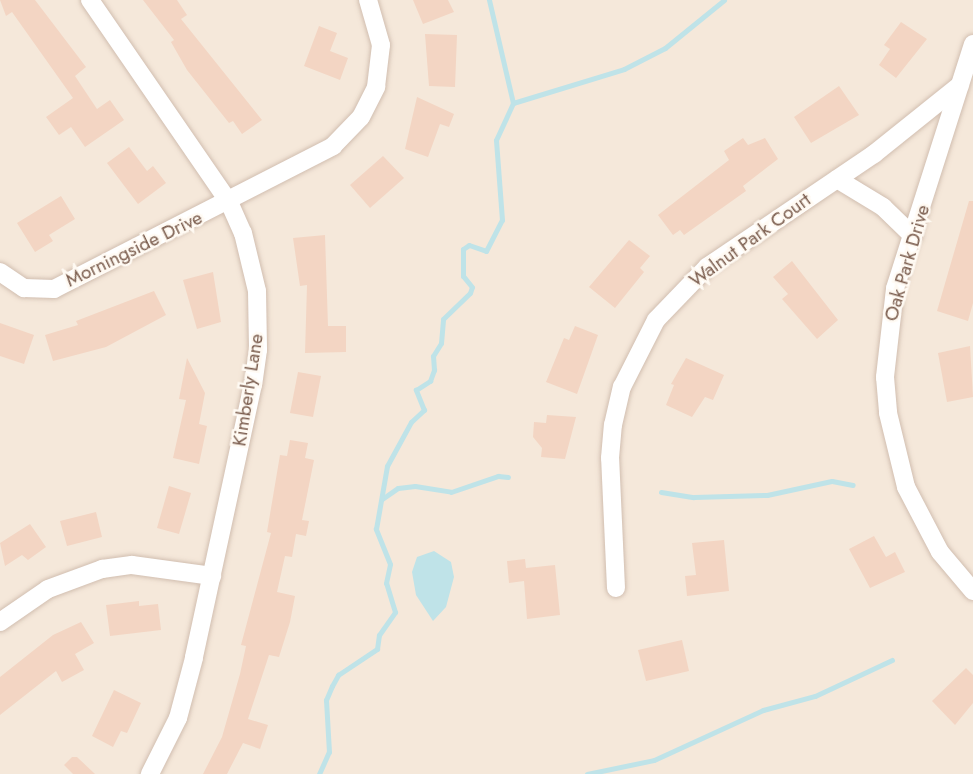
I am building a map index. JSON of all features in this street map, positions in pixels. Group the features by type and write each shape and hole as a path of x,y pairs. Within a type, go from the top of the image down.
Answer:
{"street":[{"name":"Kimberly Lane","path":"90,0 229,202 243,233 255,282 258,350 212,576 187,690 150,774"},
{"name":"Morningside Drive","path":"0,272 24,288 54,289 323,152 361,117 381,68 378,25 368,0"},
{"name":"Oak Park Drive","path":"973,44 895,289 887,337 888,413 906,487 921,519 973,591"},
{"name":"Walnut Park Court","path":"616,587 610,458 622,387 636,353 656,320 698,275 837,179 960,85"},
{"path":"837,179 883,207 913,236"},
{"path":"0,622 48,589 103,569 132,565 212,576"}],"shaded area":[{"path":"0,0 973,0 973,774 0,774"}],"water":[{"path":"434,551 451,562 454,577 446,607 433,621 416,595 412,572 417,557"}],"building":[{"path":"0,0 35,0 86,67 75,76 97,109 110,100 124,120 85,147 71,127 59,135 46,117 73,98 12,12 6,16"},
{"path":"143,0 177,0 187,15 181,19 262,120 242,134 233,121 229,123 187,70 171,42 174,40"},
{"path":"413,0 448,0 454,12 423,24"},
{"path":"901,22 927,39 896,78 879,65 890,49 884,45"},
{"path":"319,26 337,33 330,51 348,58 340,80 304,66"},
{"path":"425,34 457,35 455,87 429,86"},
{"path":"839,86 859,115 811,143 794,117"},
{"path":"417,97 454,114 449,127 440,124 428,157 405,149"},
{"path":"743,138 748,145 765,138 778,159 743,186 746,191 684,235 680,230 673,235 658,215 729,160 724,151"},
{"path":"129,147 147,171 153,166 166,183 138,204 107,163"},
{"path":"383,156 404,178 370,208 350,185"},
{"path":"61,196 75,219 49,235 53,241 35,252 17,223"},
{"path":"969,201 973,201 973,303 968,321 937,311"},
{"path":"325,235 328,326 346,326 346,352 305,353 307,285 300,286 293,238"},
{"path":"629,240 650,256 640,268 644,272 615,308 589,287"},
{"path":"792,261 838,320 817,339 782,299 788,294 773,277"},
{"path":"213,272 221,322 197,329 183,280"},
{"path":"154,291 166,315 106,347 53,361 45,335 78,325 76,321"},
{"path":"0,323 34,335 24,364 0,356"},
{"path":"575,326 598,335 577,394 546,382 564,338 569,340"},
{"path":"970,346 973,397 947,402 938,353"},
{"path":"187,358 205,393 199,424 207,426 199,464 173,458 186,400 179,399"},
{"path":"686,358 724,375 713,400 705,397 692,417 666,405 674,385 671,384"},
{"path":"298,372 321,376 313,417 290,413"},
{"path":"547,415 576,417 565,459 541,457 542,448 533,437 534,422 546,423"},
{"path":"290,440 308,443 305,458 314,460 302,520 309,521 306,536 296,534 292,557 285,556 277,592 295,596 290,622 279,657 269,655 248,719 268,725 260,749 243,743 227,774 203,774 222,737 240,674 246,646 241,645 271,533 267,532 280,455 287,456"},
{"path":"169,486 191,493 179,534 157,528"},
{"path":"96,512 102,537 67,546 60,521"},
{"path":"30,524 46,547 28,560 22,555 5,566 0,543"},
{"path":"874,536 886,557 895,552 905,572 870,588 849,549"},
{"path":"724,540 729,591 687,596 685,576 696,575 692,543"},
{"path":"525,559 526,568 555,565 560,615 527,619 524,581 509,583 507,561"},
{"path":"139,601 139,606 158,604 161,630 110,636 106,605"},
{"path":"81,622 94,643 75,654 84,670 62,682 56,671 0,715 0,677 53,635"},
{"path":"682,640 689,671 646,681 638,650"},
{"path":"966,668 973,675 973,703 955,725 932,701"},
{"path":"114,690 141,703 127,733 121,731 113,747 92,736"},
{"path":"72,757 77,757 95,774 73,774 64,765"}],"waterway":[{"path":"319,774 329,752 326,700 332,686 338,675 377,649 379,635 395,612 386,583 390,564 376,529 387,466 411,422 424,410 416,390 430,381 434,370 433,356 441,343 443,319 470,293 472,287 463,276 463,249 469,245 486,251 502,220 496,140 513,103 489,0"},
{"path":"513,103 624,69 665,48 724,0"},
{"path":"382,499 398,488 415,486 451,492 498,476 508,477"},
{"path":"661,492 694,497 767,495 832,481 853,485"},
{"path":"587,774 654,760 763,710 815,696 892,660"}]}
